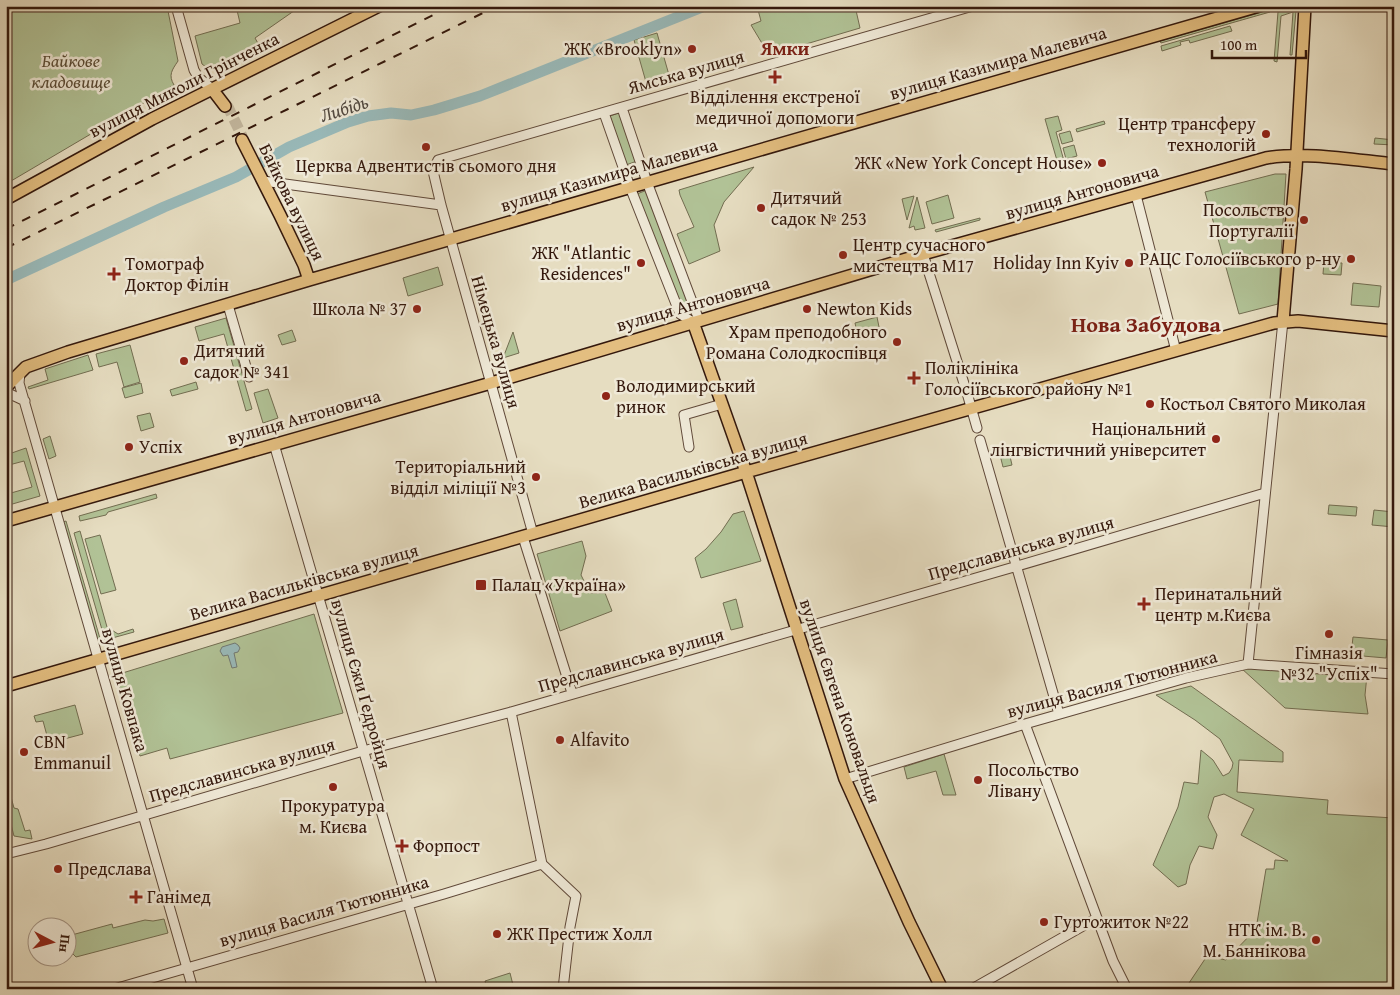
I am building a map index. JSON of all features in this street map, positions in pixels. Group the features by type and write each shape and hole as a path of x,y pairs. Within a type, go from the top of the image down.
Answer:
{"main road":[{"name":"вулиця Миколи Грінченка","path":"6,199 121,135 379,6"},
{"name":"вулиця Казимира Малевича","path":"6,387 26,367 33,363 309,280 1259,6"},
{"path":"1283,321 1305,6"},
{"path":"212,89 225,106"},
{"name":"Байкова вулиця","path":"242,140 304,265 309,280"},
{"name":"вулиця Антоновича","path":"6,521 491,383 923,254 1266,158 1296,156 1394,164"},
{"name":"вулиця Євгена Коновальця","path":"696,321 845,779 906,917 942,989"},
{"name":"Велика Васильківська вулиця","path":"6,686 746,472 1283,321 1394,331"}],"street":[{"path":"176,6 194,70 198,77 212,89"},
{"name":"Ямська вулиця","path":"438,160 973,6"},
{"path":"622,108 696,321"},
{"path":"604,113 630,187 680,314 696,321"},
{"name":"Німецька вулиця","path":"438,160 433,171 441,205 491,383 528,535 572,693"},
{"path":"262,178 441,205"},
{"path":"1136,194 1176,350"},
{"path":"923,254 977,428"},
{"path":"228,305 249,377"},
{"path":"1248,664 1283,321"},
{"name":"вулиця Ковпака","path":"20,373 20,383 25,401 193,989"},
{"path":"6,395 10,394 25,401"},
{"path":"689,447 684,415 722,404"},
{"path":"980,440 1059,714"},
{"name":"вулиця Єжи Ґедройця","path":"274,444 433,989"},
{"name":"Предславинська вулиця","path":"6,854 363,752 511,712 1016,567 1264,493"},
{"name":"вулиця Василя Тютюнника","path":"845,779 1059,714 1184,679 1248,664 1394,674"},
{"path":"511,712 542,864 576,896 570,927 563,989"},
{"path":"1025,724 1113,961 1127,989"},
{"name":"вулиця Василя Тютюнника","path":"114,989 542,864"},
{"path":"972,989 1097,918"}],"green space":[{"name":"Байкове кладовище","path":"6,6 167,6 178,61 171,78 174,85 6,184"},
{"path":"236,6 301,6 255,38 260,47 219,70 210,70 202,64 195,36 240,23"},
{"path":"757,6 855,6 860,28 769,55 751,25 761,21"},
{"path":"1292,8 1296,11 1292,55 1290,55 1293,12 1281,16 1277,62 1274,61 1278,12"},
{"path":"1269,10 1270,12 1161,43 1160,41"},
{"path":"1230,26 1232,31 1190,43 1189,40 1180,42 1181,45 1162,51 1161,46"},
{"path":"657,33 671,82 648,89 634,40"},
{"path":"621,112 637,161 626,165 610,116"},
{"path":"1058,116 1062,130 1056,132 1064,161 1072,159 1074,167 1060,171 1045,119"},
{"path":"1104,121 1105,124 1077,132 1076,129"},
{"path":"1070,131 1073,141 1062,144 1059,134"},
{"path":"1375,138 1394,140 1394,145 1374,144"},
{"path":"1074,145 1077,156 1066,159 1063,148"},
{"path":"754,167 724,202 714,225 720,251 689,264 677,234 694,227 679,190"},
{"path":"1275,174 1286,174 1278,304 1239,314 1205,192"},
{"path":"647,190 690,304 680,308 637,194"},
{"path":"948,195 954,218 932,224 926,202"},
{"path":"914,196 907,220 902,199"},
{"path":"917,197 925,228 915,230 914,226 909,228"},
{"path":"980,218 980,220 936,232 935,230"},
{"path":"1324,262 1342,263 1341,275 1323,274"},
{"path":"438,267 443,285 408,296 403,278"},
{"path":"1353,283 1381,286 1379,307 1351,305"},
{"path":"877,317 879,327 857,332 855,323"},
{"path":"226,318 252,409 246,411 224,334 199,341 195,327"},
{"path":"292,330 296,341 282,345 278,335"},
{"path":"513,332 519,353 503,358"},
{"path":"130,345 140,382 124,387 117,362 99,367 96,354"},
{"path":"88,355 93,370 29,389 28,387 48,380 45,369"},
{"path":"196,382 198,389 172,396 170,390"},
{"path":"141,383 143,393 125,398 122,388"},
{"path":"268,389 278,418 263,423 254,393"},
{"path":"150,413 154,427 141,431 137,416"},
{"path":"50,436 56,456 49,459 43,439"},
{"path":"26,448 40,496 9,505 6,500 6,487 9,486 11,493 32,487 24,461 9,465 6,455"},
{"path":"1009,452 1012,465 1003,467 1000,455"},
{"path":"156,494 157,498 108,512 106,515 80,521 79,516"},
{"path":"1329,505 1357,507 1356,516 1328,514"},
{"path":"1374,510 1394,512 1394,527 1372,525"},
{"path":"744,511 761,561 701,578 695,558 721,532 733,514"},
{"path":"66,521 101,642 98,643 63,522"},
{"path":"80,531 107,627 118,634 133,629 134,632 105,640 74,533"},
{"path":"100,535 116,590 101,594 85,539"},
{"path":"582,541 586,556 581,575 590,593 605,593 612,611 560,631 537,554"},
{"path":"736,599 743,627 731,630 723,603"},
{"path":"314,614 343,713 170,759 167,748 140,756 116,675"},
{"path":"1353,637 1388,640 1386,658 1351,655"},
{"path":"1241,668 1367,675 1365,695 1368,714 1285,708"},
{"path":"1191,686 1283,752 1283,762 1239,760 1237,792 1328,800 1327,814 1394,818 1394,989 1185,989 1207,956 1226,960 1256,929 1266,869 1274,869 1275,860 1288,861 1241,835 1254,809 1224,794 1214,797 1208,817 1217,835 1213,849 1199,846 1190,865 1186,884 1178,887 1153,865 1178,807 1184,782 1198,784 1201,750 1213,760 1223,776 1229,773 1232,768 1233,763 1220,739 1156,695"},
{"path":"75,705 83,734 49,743 43,721 36,722 34,716"},
{"path":"944,754 956,795 943,795 936,771 907,779 904,767"},
{"path":"6,797 11,797 14,808 18,809 25,831 30,830 32,839 14,836 6,805"},
{"path":"164,919 168,933 78,956 78,933 112,924 113,928 145,920"},
{"path":"510,973 514,989 487,989 485,981"}],"water":[{"path":"235,643 240,648 238,652 234,653 237,667 232,668 228,655 223,656 220,651 222,647"}],"waterway":[{"name":"Либідь","path":"6,280 164,207 236,177 289,147 348,122 368,116 391,113 411,115 480,96 705,6"}],"tunnel":[{"path":"225,106 228,107 242,136 242,140"}],"railway":[{"path":"6,229 451,6"},
{"path":"6,248 497,6"}],"place":[{"name":"ЖК «Brooklyn»","path":"692,49"},
{"name":"Відділення екстреної медичної допомоги","path":"775,77"},
{"name":"Центр трансферу технологій","path":"1266,134"},
{"name":"Церква Адвентистів сьомого дня","path":"426,147"},
{"name":"ЖК «New York Concept House»","path":"1102,163"},
{"name":"Дитячий садок № 253","path":"761,208"},
{"name":"Посольство Португалії","path":"1304,220"},
{"name":"Центр сучасного мистецтва M17","path":"843,255"},
{"name":"РАЦС Голосіївського р-ну","path":"1351,259"},
{"name":"ЖК \"Atlantic Residences\"","path":"641,263"},
{"name":"Holiday Inn Kyiv","path":"1129,263"},
{"name":"Томограф Доктор Філін","path":"114,274"},
{"name":"Школа № 37","path":"417,309"},
{"name":"Newton Kids","path":"807,309"},
{"name":"Храм преподобного Романа Солодкоспівця","path":"897,342"},
{"name":"Дитячий садок № 341","path":"184,361"},
{"name":"Поліклініка Голосіївського району №1","path":"914,378"},
{"name":"Володимирський ринок","path":"606,396"},
{"name":"Костьол Святого Миколая","path":"1150,404"},
{"name":"Національний лінгвістичний університет","path":"1216,439"},
{"name":"Успіх","path":"129,447"},
{"name":"Територіальний відділ міліції №3","path":"536,477"},
{"name":"Палац «Україна»","path":"481,585"},
{"name":"Перинатальний центр м.Києва","path":"1144,604"},
{"name":"Гімназія №32 \"Успіх\"","path":"1329,634"},
{"name":"Alfavito","path":"560,740"},
{"name":"CBN Emmanuil","path":"24,752"},
{"name":"Посольство Лівану","path":"978,780"},
{"name":"Прокуратура м. Києва","path":"333,787"},
{"name":"Форпост","path":"402,846"},
{"name":"Предслава","path":"58,869"},
{"name":"Ганімед","path":"136,897"},
{"name":"Гуртожиток №22","path":"1044,922"},
{"name":"ЖК Престиж Холл","path":"497,934"},
{"name":"НТК ім. В. М. Баннікова","path":"1316,940"}],"district":[{"name":"Ямки","path":"785,48"},
{"name":"Нова Забудова","path":"1146,324"}]}
